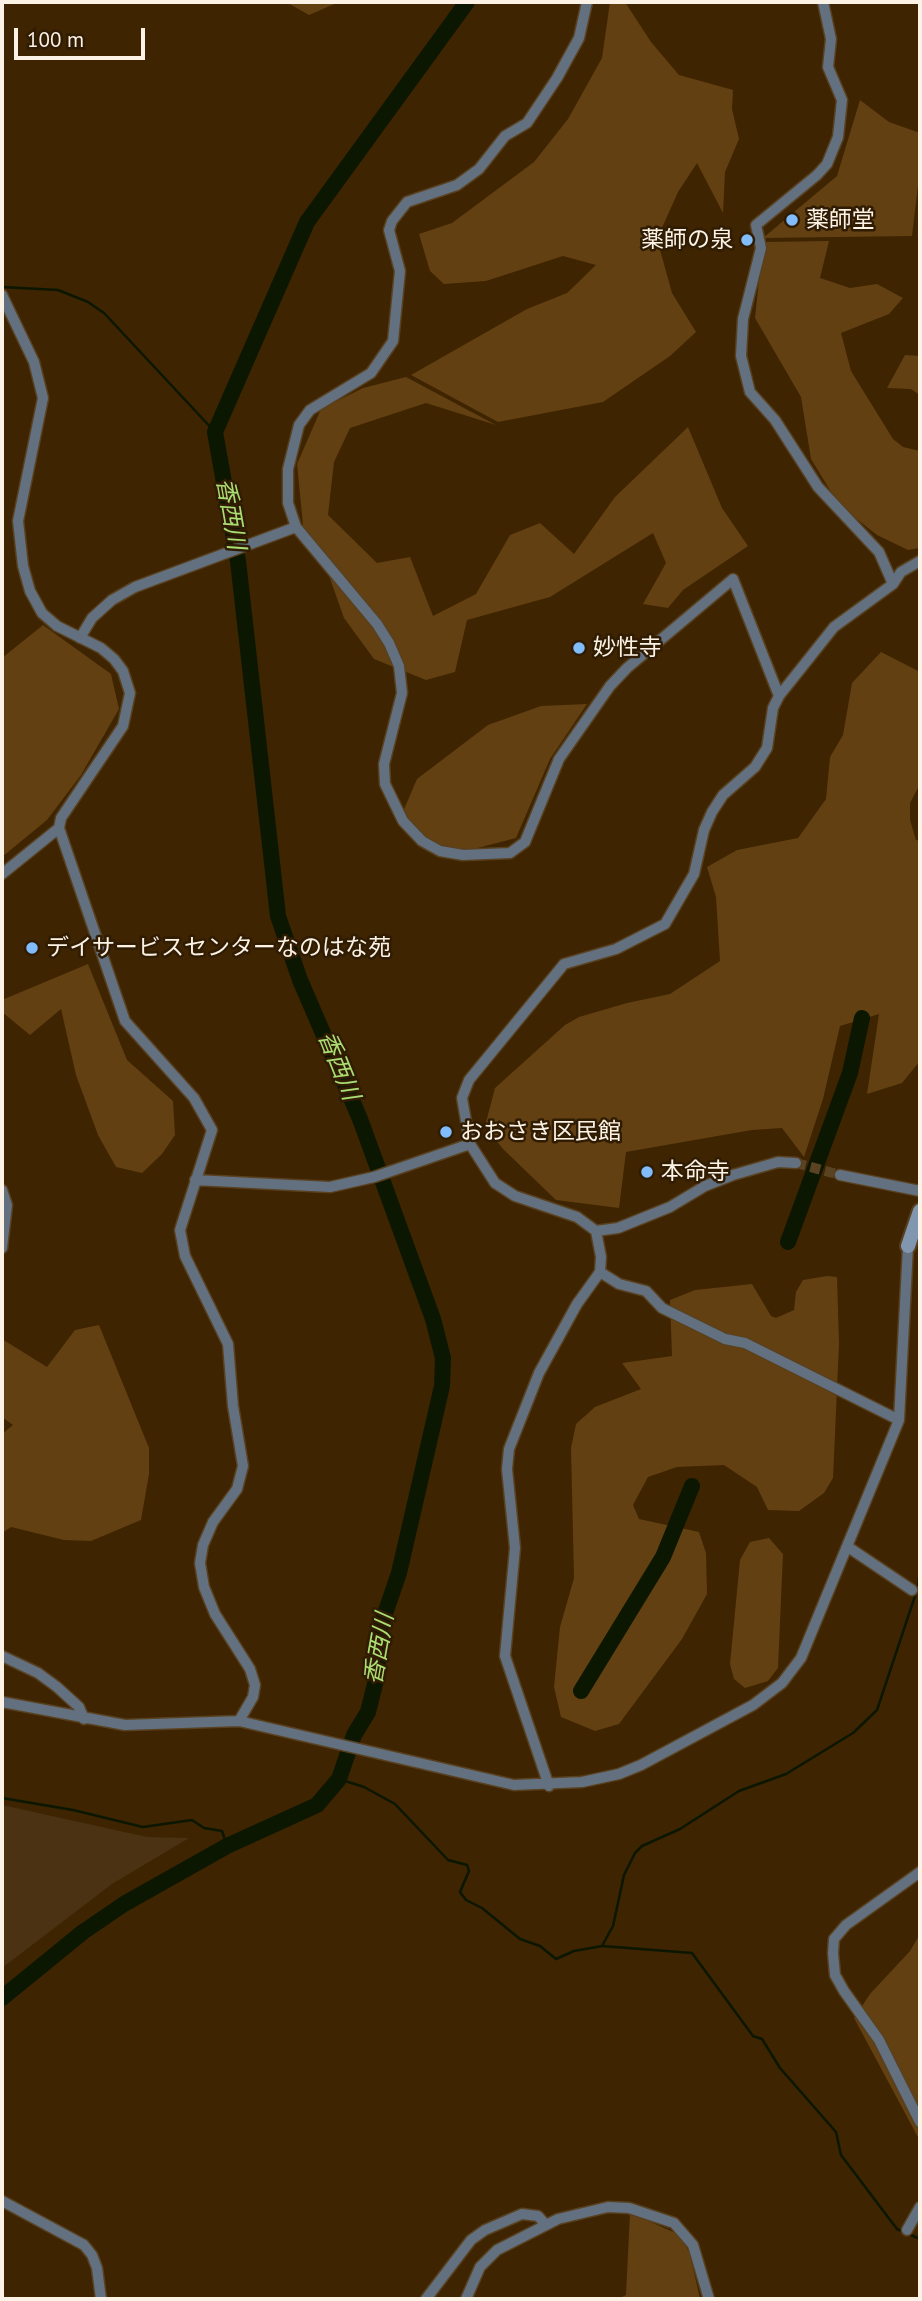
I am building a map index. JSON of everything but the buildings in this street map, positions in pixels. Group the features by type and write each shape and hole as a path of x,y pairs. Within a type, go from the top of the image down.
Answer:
{"street":[{"path":"587,2 579,38 527,123 505,136 479,169 457,185 407,202 392,221 389,230 400,271 393,341 372,373 310,410 299,425 288,469 288,503 296,527 377,624 389,643 399,666 402,693 384,764 386,784 403,821 422,841 440,851 463,855 510,853 525,842 559,759 610,686 627,668 733,579 779,696"},
{"path":"823,2 831,39 828,67 842,100 838,138 827,164 756,225 761,248 743,319 741,356 750,392 775,419 818,487 879,552 893,584"},
{"path":"2,295 30,353 43,398 18,521 23,566 30,591 42,613 57,626 101,648 123,671 130,693 123,726 61,818 59,828 125,1021 194,1098 208,1119 211,1140 180,1230 185,1256 228,1343 233,1406 243,1466 237,1489 213,1522 202,1545 200,1563 204,1587 215,1614 250,1669 255,1685 253,1698 239,1721"},
{"path":"80,638 93,618 112,600 135,587 296,527"},
{"path":"549,1786 505,1656 515,1548 507,1469 509,1449 538,1373 577,1304 600,1272 601,1257 596,1231 577,1217 514,1196 495,1183 470,1144 462,1098 469,1080 564,964 616,949 666,924 694,874 704,830 712,812 723,795 755,767 767,748 773,708 779,696 834,628 893,584 901,572 920,561"},
{"path":"2,874 59,828"},
{"path":"195,1181 330,1187 374,1177 470,1144"},
{"path":"596,1231 618,1228 660,1212 705,1186 733,1175 778,1162 796,1163"},
{"path":"840,1175 920,1191"},
{"path":"2,1190 7,1205 2,1248"},
{"path":"2,1702 125,1725 239,1721 514,1785 549,1786 619,1774 753,1705 771,1693 801,1658 899,1420 908,1246 920,1211"},
{"path":"600,1272 619,1284 646,1291 662,1308 725,1339 745,1343 899,1420"},
{"path":"848,1547 912,1590"},
{"path":"2,1656 38,1673 57,1687 79,1707 84,1719"},
{"path":"920,1872 846,1925 834,1939 833,1953 835,1975 880,2040 920,2122"},
{"path":"2,2202 84,2245 97,2268 101,2299"},
{"path":"466,2299 486,2258 546,2225 585,2210 608,2207 629,2208 674,2222 693,2245 709,2299"},
{"path":"907,2230 920,2207"},
{"path":"426,2299 471,2240 485,2230 522,2214 538,2216 546,2225"}],"shaded area":[{"path":"286,2 339,2 309,15"},
{"path":"610,2 625,2 651,42 679,75 733,90 732,109 739,139 725,172 723,213 697,163 678,192 657,239 672,293 696,332 670,356 603,402 498,422 411,375 527,309 567,293 596,265 563,256 486,281 444,284 430,271 419,234 452,223 534,162 568,119 602,58"},
{"path":"860,100 889,122 920,133 920,168 912,236 763,238 837,176"},
{"path":"829,241 820,278 850,288 877,284 903,298 889,314 841,333 851,371 893,439 903,447 920,451 920,548 908,550 877,535 839,505 811,459 801,397 755,318 763,242"},
{"path":"905,355 920,356 920,395 911,389 887,388"},
{"path":"406,377 496,425 426,403 350,428 334,462 328,515 377,563 410,557 433,616 476,594 510,535 540,523 574,554 615,497 688,427 722,508 748,546 683,590 668,608 643,604 666,563 653,533 550,597 467,620 455,672 426,680 374,659 344,618 326,567 304,535 297,464 321,409 363,388"},
{"path":"43,625 111,674 119,709 81,775 47,820 2,857 2,658"},
{"path":"881,652 920,672 920,784 910,803 910,820 916,840 920,841 920,1061 902,1083 867,1094 879,1014 840,1026 823,1099 804,1157 782,1128 752,1130 626,1152 619,1208 556,1200 503,1149 485,1126 495,1088 565,1025 579,1017 670,994 720,961 716,897 707,867 737,850 798,838 826,799 830,757 843,735 852,683"},
{"path":"587,704 550,759 516,838 470,850 424,842 402,814 417,779 488,725 541,706"},
{"path":"88,964 127,1060 173,1101 175,1135 162,1154 142,1173 116,1167 98,1135 76,1075 61,1009 30,1035 2,1012 2,1000"},
{"path":"837,1277 839,1344 833,1478 824,1493 799,1511 768,1510 757,1487 724,1465 677,1467 648,1477 633,1505 639,1519 699,1532 706,1553 707,1594 682,1639 619,1724 595,1731 561,1717 554,1687 560,1627 574,1578 571,1448 576,1424 595,1407 641,1389 622,1363 672,1356 670,1300 695,1290 752,1284 771,1316 776,1318 794,1310 796,1292 803,1280"},
{"path":"99,1325 149,1448 149,1474 141,1520 91,1541 64,1540 11,1527 2,1533 2,1434 13,1425 2,1417 2,1339 47,1367 75,1330"},
{"path":"769,1538 783,1554 778,1668 768,1681 745,1688 734,1679 730,1664 740,1560 750,1542"},
{"path":"2,1805 147,1837 189,1838 112,1884 2,1968"},
{"path":"920,1934 920,2141 854,2018 870,1994 910,1951"},
{"path":"630,2213 680,2235 690,2254 700,2299 618,2299 626,2295"}],"waterway":[{"name":"香西川","path":"2,1998 83,1932 124,1904 227,1846 317,1805 339,1779 354,1735 368,1712 377,1676 380,1628 399,1573 442,1386 443,1358 433,1319 360,1119 300,980 278,916 238,561 215,432 307,222 467,2"},
{"path":"2,287 58,290 88,302 104,313 215,432"},
{"path":"788,1242 850,1073 862,1018"},
{"path":"581,1691 663,1557 692,1486"},
{"path":"602,1946 613,1926 624,1875 635,1853 642,1846 680,1829 739,1791 786,1774 853,1733 877,1710 918,1587 920,1570"},
{"path":"339,1779 364,1787 395,1804 448,1860 467,1865 469,1871 460,1892 466,1900 482,1908 520,1939 540,1946 556,1959 574,1951 602,1946 692,1953 753,2036 762,2039 780,2068 836,2132 841,2155 897,2229 920,2239"},
{"path":"2,1798 73,1810 143,1827 192,1820 204,1828 222,1831 227,1846"}],"tunnel":[{"path":"796,1163 840,1175"}],"place":[{"name":"薬師堂","path":"792,220"},
{"name":"薬師の泉","path":"747,240"},
{"name":"妙性寺","path":"579,648"},
{"name":"デイサービスセンターなのはな苑","path":"32,948"},
{"name":"おおさき区民館","path":"446,1132"},
{"name":"本命寺","path":"647,1172"}]}
